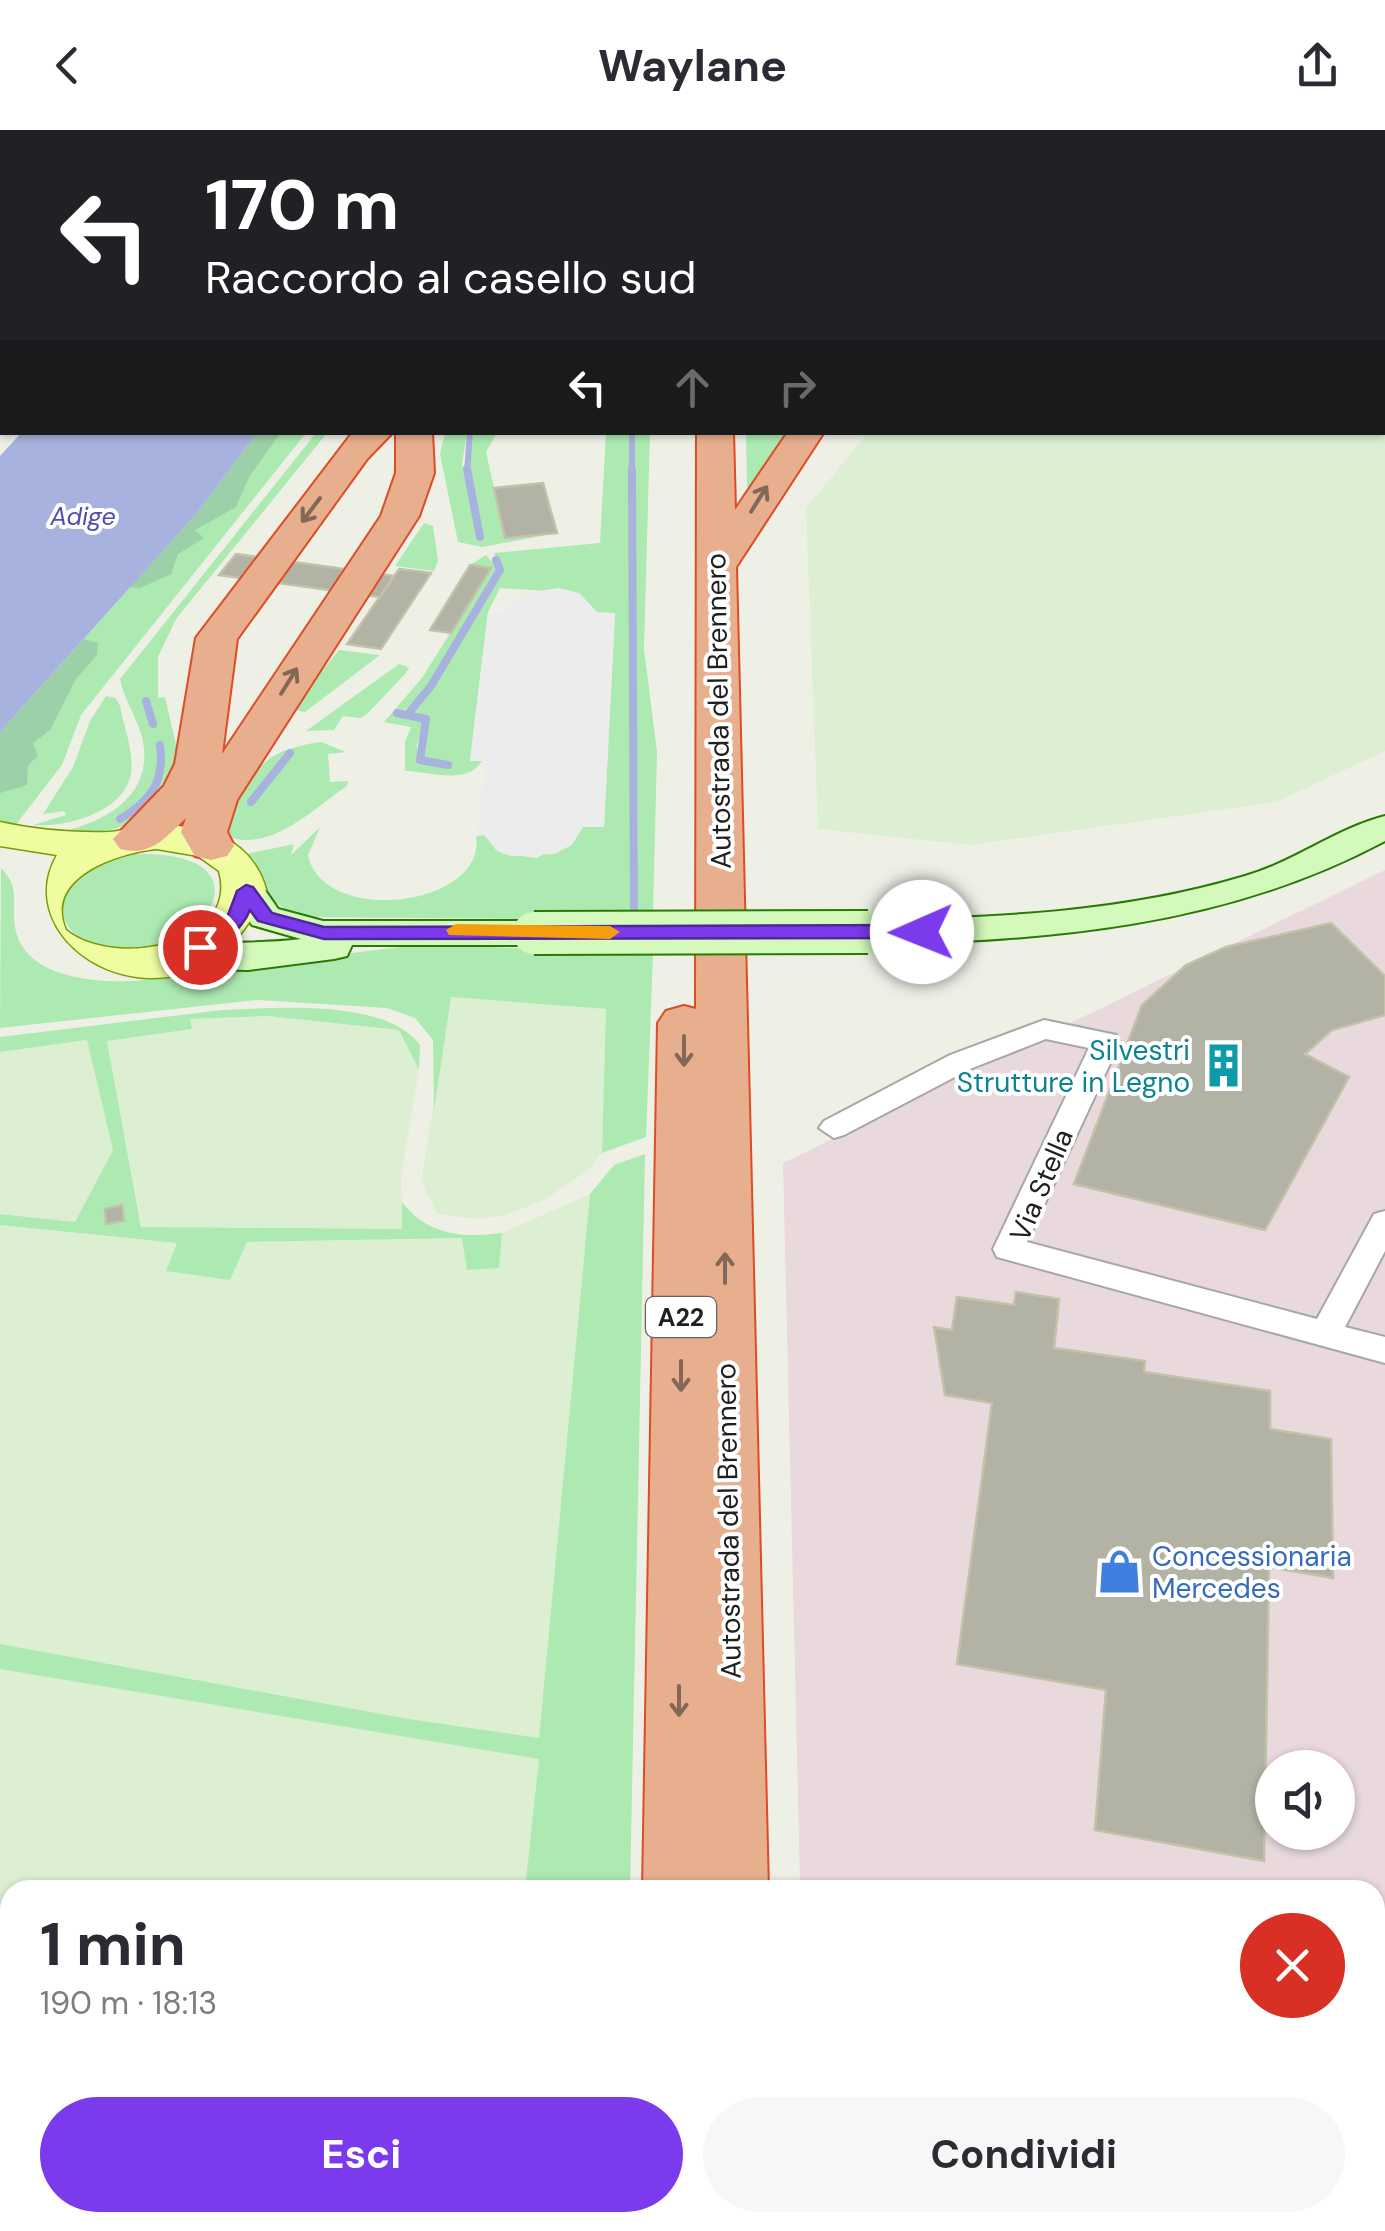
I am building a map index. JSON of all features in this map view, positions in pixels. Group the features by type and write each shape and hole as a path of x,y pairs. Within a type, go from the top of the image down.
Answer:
{"highway":[{"name":"Autostrada del Brennero","path":"690,435 716,568 732,1880"},
{"name":"Autostrada del Brennero","path":"679,1880 690,435"},
{"path":"716,568 804,435"},
{"path":"124,842 182,799 198,767 205,740 210,656 217,638 363,439"},
{"path":"211,846 204,832 214,800 400,516 420,441"}],"main road":[{"path":"41,901 12,863 2,842 59,845 176,838 211,846 237,864 246,891 265,917 296,929 350,934 458,930 868,932 1029,927 1127,916 1216,898 1290,875 1385,827"},
{"path":"124,842 62,870 41,901 40,924 46,934 74,956 118,965 172,959 248,958 458,930"},
{"path":"172,959 200,947 228,928 242,908 246,891"}],"street":[{"name":"Via Stella","path":"834,1128 960,1062 1044,1029 1106,1042 1008,1248 1385,1350"},
{"path":"1325,1334 1385,1222"}],"shaded area":[{"path":"558,588 579,593 597,612 615,613 604,827 583,827 572,845 554,854 511,856 497,851 484,835 476,836 487,761 470,761 488,612 504,612 521,594"},
{"path":"1385,870 1385,1880 800,1880 783,1163"}],"green space":[{"path":"255,435 304,435 81,715 62,765 0,845 0,732 196,514"},
{"path":"255,435 279,435 249,477 236,507 195,530 204,538 178,554 171,574 140,588 130,587 196,514"},
{"path":"314,435 325,435 176,619 158,657 158,698 165,697 181,766 141,813 116,829 54,833 108,814 122,804 141,776 142,737 120,679"},
{"path":"445,435 467,435 462,464 478,536 482,536 467,463 471,435 496,435 486,452 505,537 557,533 482,547 458,542 440,454"},
{"path":"606,435 630,435 632,913 535,919 311,917 286,910 266,895 247,854 294,844 291,855 320,827 308,855 320,878 342,892 371,899 402,899 432,892 457,879 473,860 476,836 484,835 503,854 537,858 583,827 604,827 615,613 597,613 579,593 500,588 488,612 470,760 482,761 475,769 457,775 405,771 405,742 411,727 384,722 422,678 490,569 470,565 486,555 497,568 465,627 424,691 396,715 423,721 417,745 419,764 448,766 423,760 428,720 410,714 432,689 502,571 494,553 600,543"},
{"path":"635,435 650,435 644,649 657,752 653,914 638,913"},
{"path":"746,435 795,435 755,487 747,487"},
{"path":"866,435 1385,435 1385,751 1276,802 971,845 818,829 806,508"},
{"path":"424,523 433,526 438,561 434,571 395,566"},
{"path":"84,639 98,643 97,655 76,679 50,730 33,743 38,756 28,765 27,785 0,793 0,732"},
{"path":"339,650 380,655 305,712 291,709"},
{"path":"399,664 409,667 406,673 367,714 360,718 343,716 334,730 306,731"},
{"path":"106,696 116,698 120,706 129,742 132,761 124,790 115,801 90,816 60,824 33,825 66,815 64,811 43,814 73,767 90,721"},
{"path":"321,742 346,752 328,754 330,782 348,781 347,786 275,834 242,840 226,836 222,819 261,766 285,751"},
{"path":"137,854 181,858 206,871 215,889 209,910 191,929 164,943 130,949 91,943 78,936 64,918 62,904 66,892 98,867"},
{"path":"1,868 13,889 15,927 21,944 32,957 64,974 101,981 136,981 422,944 653,954 646,1137 602,1153 606,1009 451,997 434,1111 433,1040 415,1018 387,1008 257,1000 0,1028"},
{"path":"451,997 607,1009 602,1153 588,1170 546,1199 506,1215 478,1219 437,1214 421,1181"},
{"path":"328,1009 382,1019 404,1030 420,1045 419,1070 399,1030 268,1016 190,1019 192,1029 107,1041 141,1227 402,1229 402,1202 423,1222 447,1232 502,1233 499,1268 467,1270 462,1238 247,1242 230,1280 166,1271 177,1243 0,1225 0,1214 75,1222 113,1150 87,1040 0,1052 0,1037 222,1010"},
{"path":"268,1016 399,1030 419,1070 401,1177 403,1229 142,1228 107,1041 191,1029 189,1019"},
{"path":"87,1040 113,1150 76,1222 0,1214 0,1052"},
{"path":"645,1154 630,1880 526,1880 539,1759 0,1669 0,1644 409,1719 539,1738 590,1194 614,1165"},
{"path":"590,1194 539,1738 409,1719 0,1644 0,1225 178,1243 167,1271 230,1280 246,1242 463,1238 468,1270 499,1268 502,1233"},
{"path":"0,1669 540,1759 526,1880 0,1880"}],"water":[{"name":"Adige","path":"19,435 255,435 196,514 0,732 0,456"}],"building":[{"path":"543,483 557,533 505,538 494,488"},
{"path":"236,554 394,576 380,597 219,575"},
{"path":"470,565 491,568 451,633 430,630"},
{"path":"399,569 431,573 381,649 347,644"},
{"name":"Silvestri Strutture in Legno","path":"1331,923 1385,976 1385,1015 1332,1030 1305,1054 1349,1077 1265,1230 1074,1184 1142,1005 1186,965 1226,947"},
{"path":"122,1205 124,1221 106,1224 105,1209"},
{"name":"Concessionaria Mercedes","path":"1016,1292 1059,1299 1054,1348 1145,1361 1144,1372 1270,1391 1270,1429 1331,1439 1333,1578 1269,1567 1266,1750 1255,1750 1255,1850 1264,1850 1264,1861 1095,1830 1106,1690 957,1664 992,1403 945,1395 934,1327 952,1330 957,1297 1014,1305"}],"waterway":[{"path":"467,470 470,435"},
{"path":"632,435 632,469"},
{"path":"632,469 634,913"},
{"path":"467,470 480,537"},
{"path":"407,715 431,686 500,570 496,560"},
{"path":"146,701 153,724"},
{"path":"397,713 426,719 420,760 448,765"},
{"path":"120,819 154,789 160,769 160,745"},
{"path":"251,802 290,753"}],"slow traffic":[{"path":"456,930 610,932"}],"place":[{"name":"Silvestri Strutture in Legno","path":"1223,1066"},
{"name":"Concessionaria Mercedes","path":"1119,1572"}],"route":[{"path":"200,947 237,918 246,891 265,917 296,929 324,933 922,932"}]}
